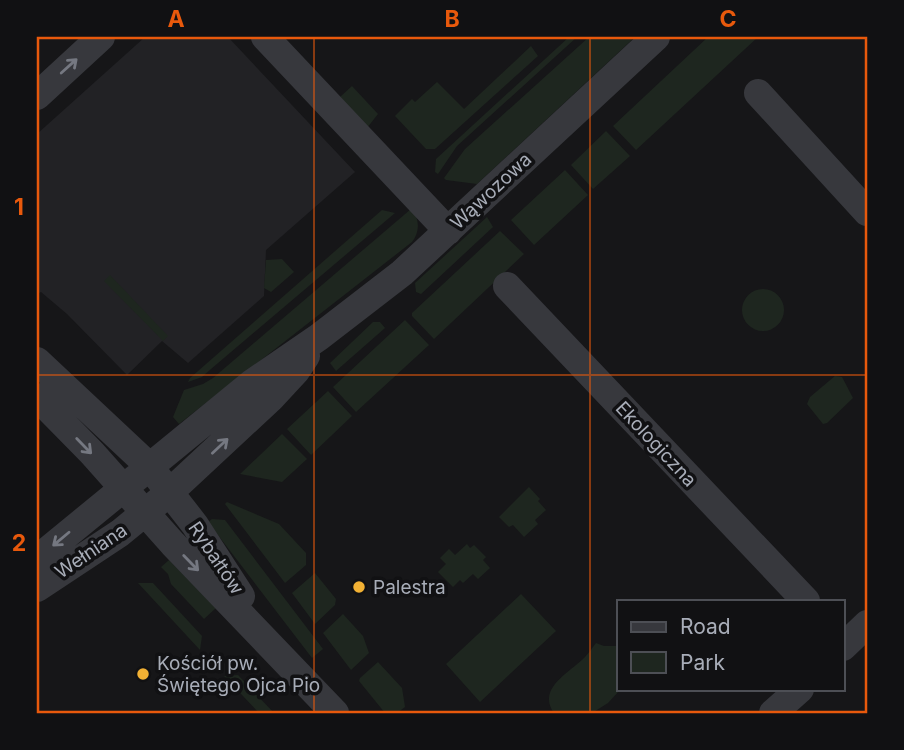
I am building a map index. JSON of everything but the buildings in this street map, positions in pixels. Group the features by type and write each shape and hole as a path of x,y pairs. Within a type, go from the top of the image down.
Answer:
{"street":[{"path":"37,96 101,37"},
{"path":"265,37 448,231"},
{"name":"Wąwozowa","path":"122,487 253,383 319,337 401,273 656,37"},
{"path":"758,93 867,212"},
{"name":"Ekologiczna","path":"507,286 805,600"},
{"name":"Wąwozowa","path":"145,513 271,398 296,371 319,337"},
{"name":"Rybałtów","path":"37,361 149,466 195,525 280,653"},
{"name":"Rybałtów","path":"37,397 335,713"},
{"name":"Wełniana","path":"37,559 122,487"},
{"name":"Wełniana","path":"37,588 120,533 145,513"},
{"path":"844,645 867,624"},
{"path":"773,713 799,690"}],"shaded area":[{"path":"145,37 228,37 355,172 266,250 264,296 188,363 162,341 127,375 67,314 41,292 37,294 37,134"}],"green space":[{"path":"569,37 577,37 457,146 438,174 435,172 436,159"},
{"path":"589,37 635,37 477,184 444,178 465,149"},
{"path":"708,37 758,37 636,150 613,126"},
{"path":"531,46 538,56 435,149 426,149 395,116 412,99 415,102 437,82 464,109"},
{"path":"352,86 378,114 367,128 340,97"},
{"path":"606,131 630,156 593,189 571,165"},
{"path":"565,170 588,195 534,245 511,220"},
{"path":"411,209 418,225 412,242 179,424 173,417 184,390 213,378"},
{"path":"382,210 395,213 202,377 188,382 190,378"},
{"path":"487,217 493,227 421,294 416,292 415,283"},
{"path":"500,231 524,254 434,339 412,313"},
{"path":"282,259 294,272 271,292 264,288 266,260"},
{"path":"110,275 168,336 163,341 104,281"},
{"path":"763,289 778,295 784,310 778,325 763,331 748,325 742,310 748,295"},
{"path":"405,320 429,345 356,412 333,387"},
{"path":"373,322 380,322 385,328 336,371 330,363"},
{"path":"835,376 842,377 853,398 823,424 807,404 810,397"},
{"path":"328,391 352,416 311,455 287,429"},
{"path":"282,434 307,459 282,482 240,474"},
{"path":"529,487 546,510 535,520 538,524 524,537 513,525 509,527 499,517"},
{"path":"227,502 279,524 306,553 306,565 285,583 225,504"},
{"path":"212,519 225,520 323,649 312,658 208,522"},
{"path":"467,544 470,548 474,545 486,557 483,560 490,568 478,579 473,574 453,587 438,572 446,564 440,558 449,549 455,555"},
{"path":"169,560 216,608 204,619 171,584 168,574 161,567"},
{"path":"315,573 336,599 335,605 315,624 292,593"},
{"path":"138,583 153,583 202,636 200,650"},
{"path":"521,594 556,631 480,702 446,664"},
{"path":"343,614 363,636 369,653 351,670 323,633"},
{"path":"596,643 617,646 619,691 608,703 592,713 554,713 549,696 552,688"},
{"path":"378,662 402,688 405,707 397,713 385,713 359,681"},
{"path":"238,675 274,713 259,713 224,676"}],"place":[{"name":"Palestra","path":"359,587"},
{"name":"Kościół pw. Świętego Ojca Pio","path":"143,674"}]}
